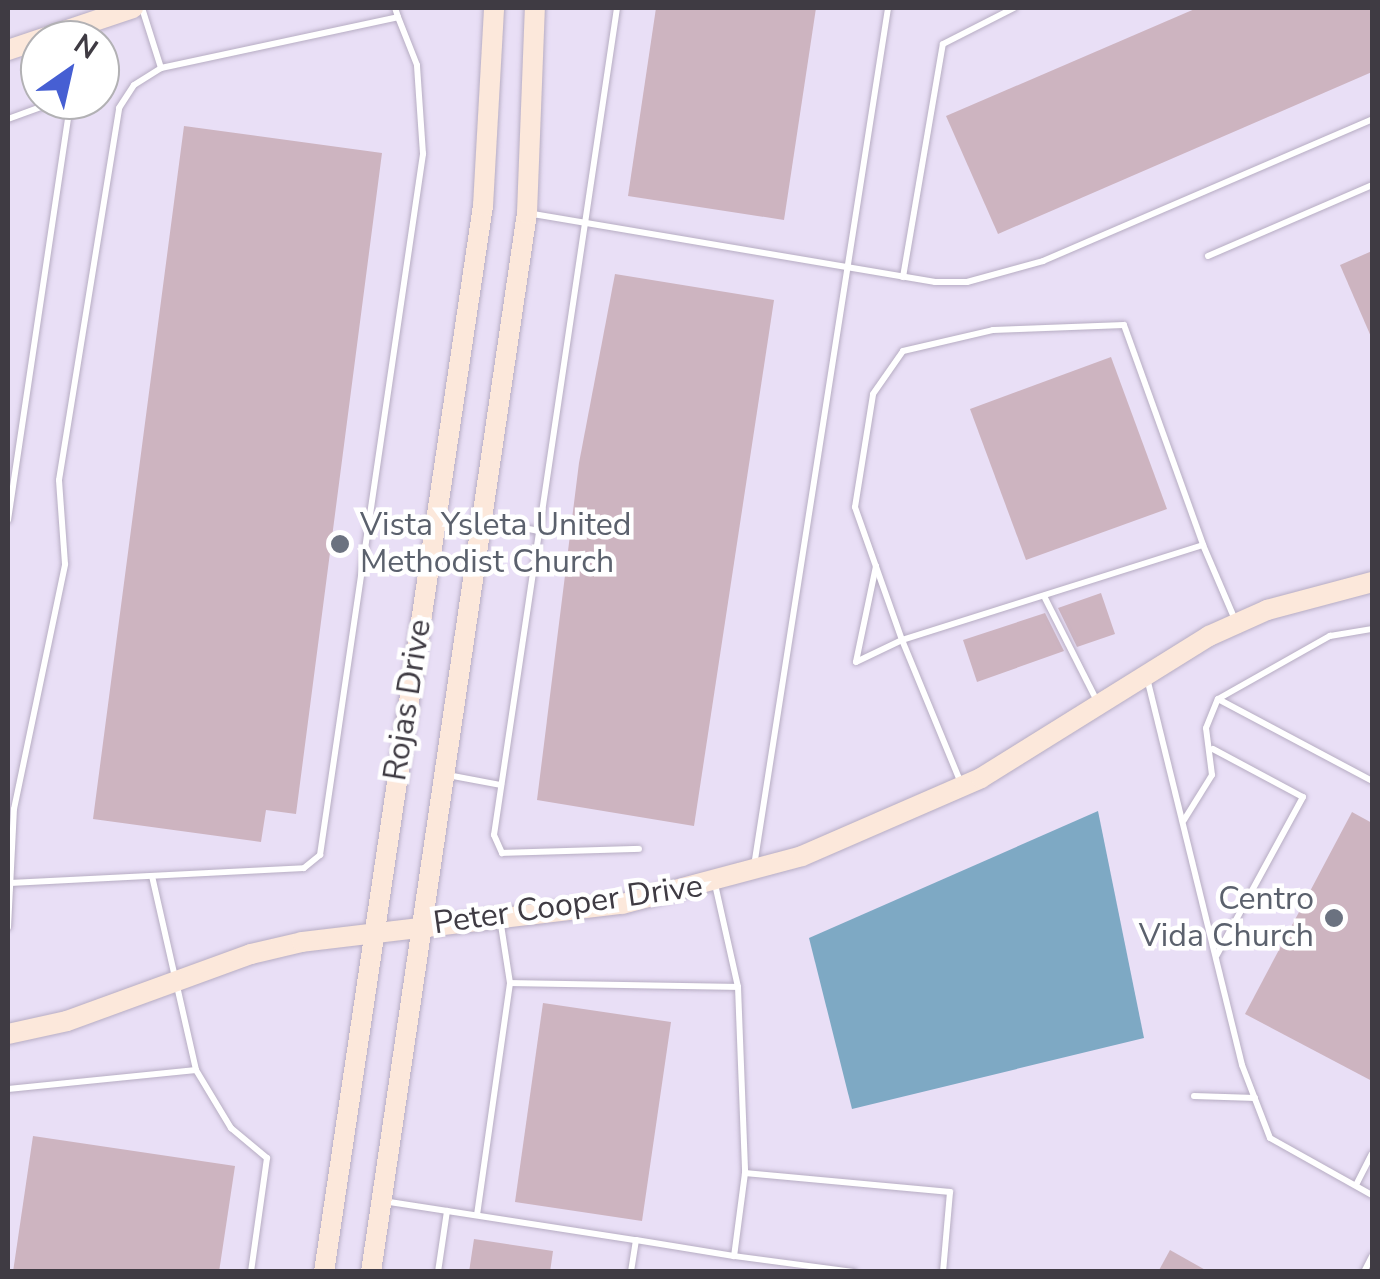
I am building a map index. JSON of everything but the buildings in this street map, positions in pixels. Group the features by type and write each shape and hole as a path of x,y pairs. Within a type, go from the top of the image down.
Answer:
{"main road":[{"name":"Rojas Drive","path":"324,1272 483,206 494,8"},
{"name":"Rojas Drive","path":"371,1272 418,927 527,213 536,8"},
{"path":"97,20 122,9"},
{"name":"Peter Cooper Drive","path":"8,1034 67,1022 268,950 418,927 500,921 715,884 753,872 872,829 962,787 1236,624 1300,599 1372,582"}],"lane":[{"path":"142,8 161,68"},
{"path":"10,883 304,868 320,855 423,154 417,65 395,8"},
{"path":"617,8 494,834 502,853 639,849"},
{"path":"753,872 888,8"},
{"path":"904,276 943,44 1014,8"},
{"path":"8,927 14,809 65,564 59,480 119,108 134,85 161,68 398,17"},
{"path":"527,213 904,276 994,278 1372,119"},
{"path":"8,520 67,120"},
{"path":"1208,256 1372,185"},
{"path":"962,787 902,640 855,507 873,394 903,350 993,330 1124,325 1203,545 1236,624"},
{"path":"8,437 20,439"},
{"path":"481,520 539,531"},
{"path":"876,565 856,662 902,640 1203,545"},
{"path":"1045,598 1100,706"},
{"path":"1183,820 1212,775 1213,749 1206,728 1218,699 1330,636 1372,629"},
{"path":"1146,675 1254,1098 1270,1138 1372,1195"},
{"path":"1218,699 1372,781"},
{"path":"1213,749 1302,797 1216,956"},
{"path":"442,774 502,786"},
{"path":"152,876 161,937 179,981 196,1070 231,1128 267,1158 251,1272"},
{"path":"715,884 738,987 746,1173 734,1256"},
{"path":"477,1216 510,983 500,921"},
{"path":"510,983 738,987"},
{"path":"8,1088 196,1070"},
{"path":"1194,1096 1254,1098"},
{"path":"1356,1186 1372,1154"},
{"path":"746,1173 950,1192 943,1272"},
{"path":"382,1201 854,1272"},
{"path":"438,1272 447,1211"},
{"path":"631,1272 636,1240"},
{"path":"1364,1272 1372,1256"}],"water":[{"path":"1098,811 1144,1038 852,1109 809,938"}],"place":[{"name":"Vista Ysleta United Methodist Church","path":"340,544"},
{"name":"Centro Vida Church","path":"1334,918"}]}
